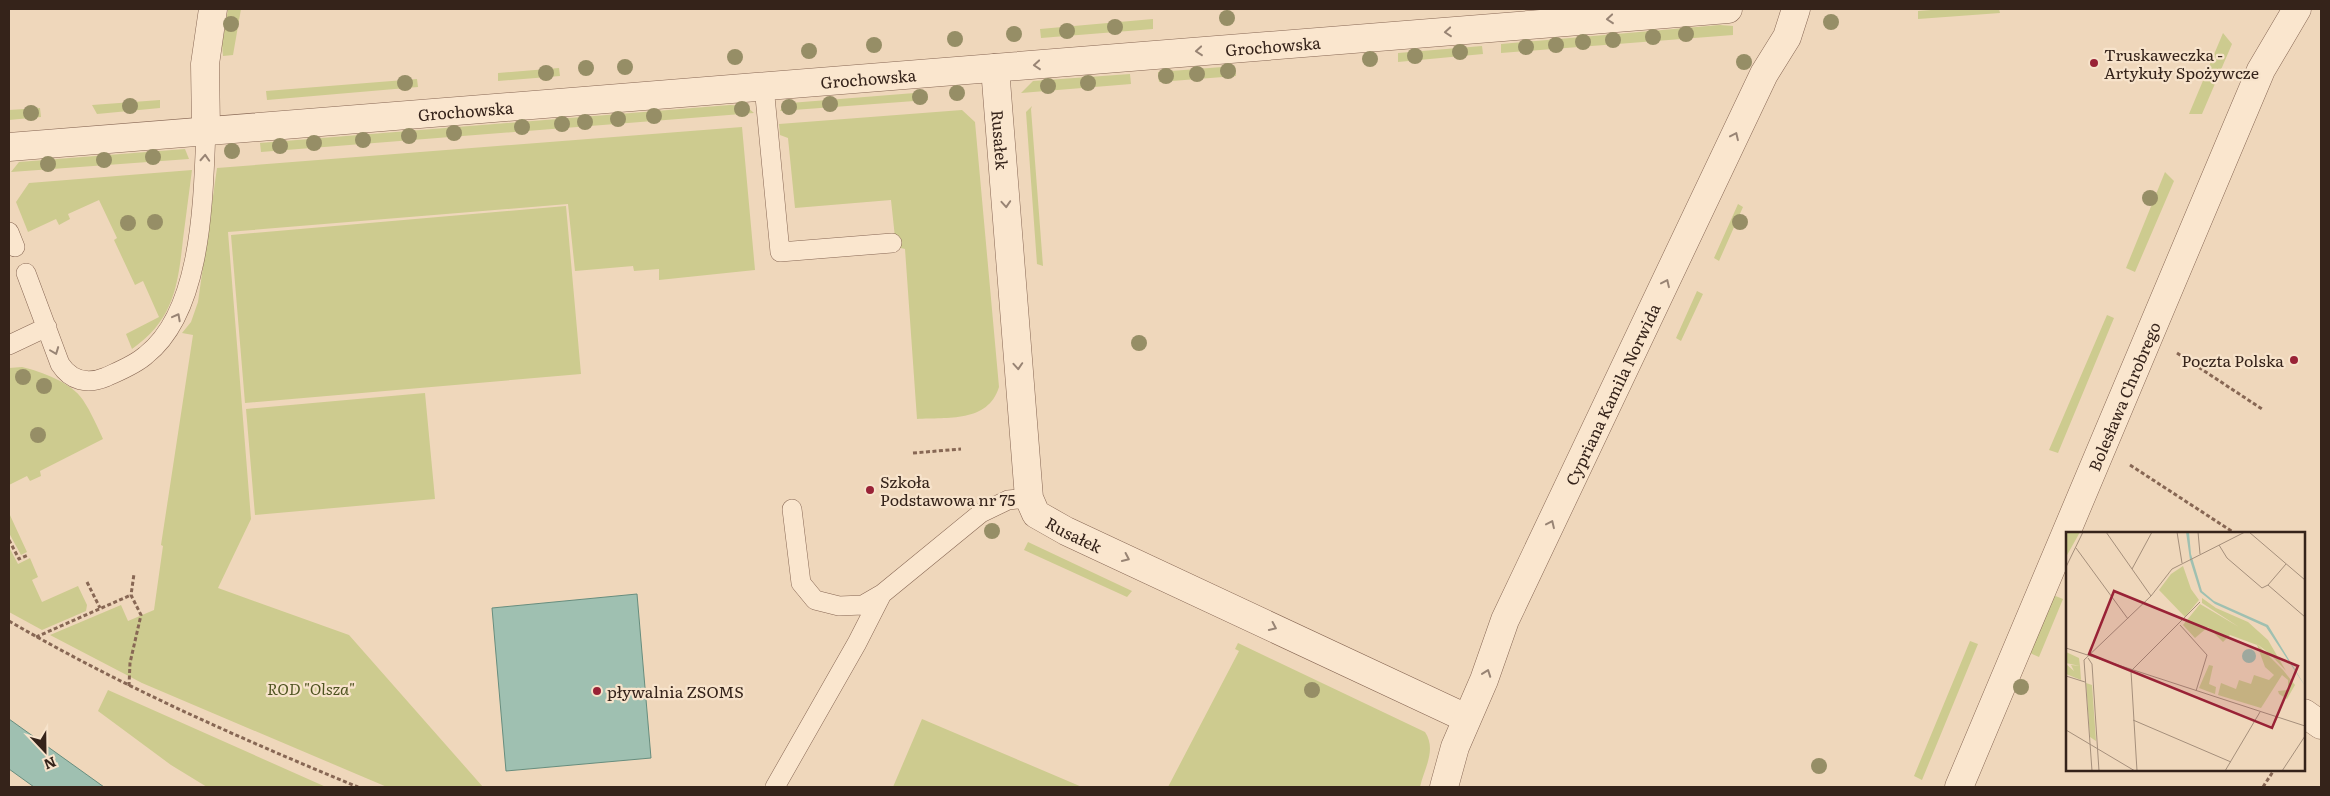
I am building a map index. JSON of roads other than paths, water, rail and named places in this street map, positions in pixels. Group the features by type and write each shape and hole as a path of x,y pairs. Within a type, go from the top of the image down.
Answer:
{"street":[{"path":"206,130 205,64 214,9"},
{"name":"Grochowska","path":"9,147 1728,9"},
{"name":"Cypriana Kamila Norwida","path":"1444,787 1466,718 1484,680 1505,620 1764,74 1787,37 1796,9"},
{"name":"Bolesława Chrobrego","path":"2071,532 2261,70 2296,9"},
{"name":"Rusałek","path":"995,68 1029,498 1036,514 1044,520 1466,718"},
{"name":"Bolesława Chrobrego","path":"1959,787 2062,555"},
{"path":"2305,714 2321,724"}],"lane":[{"path":"764,86 780,252 892,243"},
{"path":"26,272 60,364 69,375 76,379 92,381 118,378 154,349 176,319 186,298 200,214 206,130"},
{"path":"9,345 47,328"},
{"path":"792,509 801,584 815,600 839,606 863,605 882,594 981,513 1008,500 1029,498"},
{"path":"775,787 858,643 882,594"}],"place":[{"name":"Truskaweczka - Artykuły Spożywcze","path":"2094,63"},
{"name":"Poczta Polska","path":"2294,360"},
{"name":"Szkoła Podstawowa nr 75","path":"870,490"},
{"name":"pływalnia ZSOMS","path":"597,691"}],"park label":[{"name":"ROD \"Olsza\"","path":"311,688"}]}
